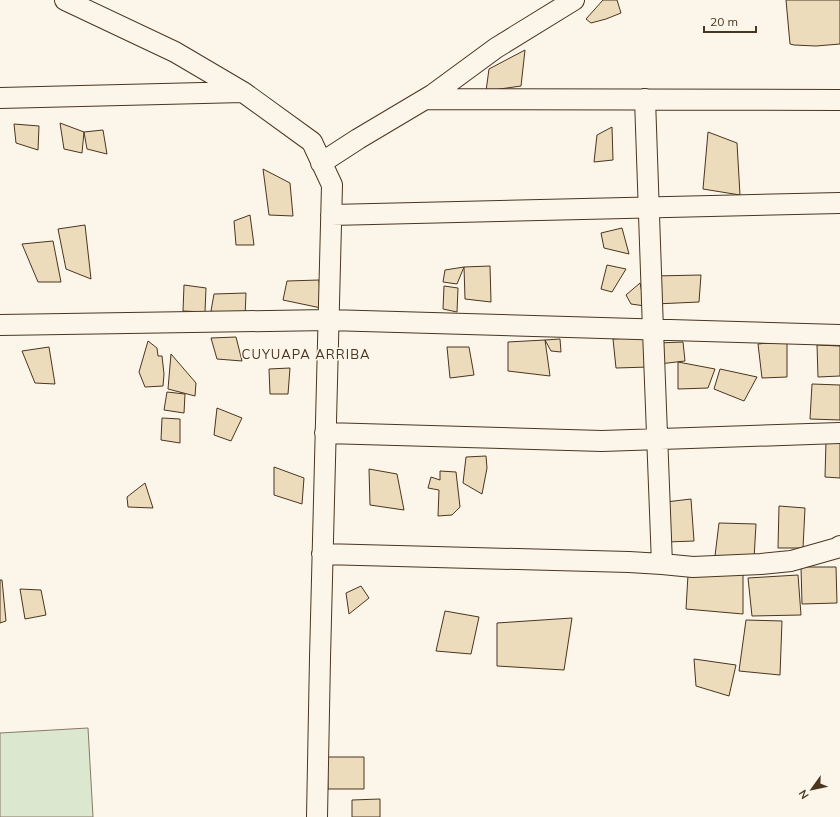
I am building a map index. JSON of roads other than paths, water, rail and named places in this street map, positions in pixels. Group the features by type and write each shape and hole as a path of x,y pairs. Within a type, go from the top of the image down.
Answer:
{"street":[{"path":"65,0 175,52 243,92 312,142 332,185 322,554 317,817"},
{"path":"321,163 358,139 426,99 496,48 574,0"},
{"path":"0,98 243,92"},
{"path":"426,99 840,100"},
{"path":"646,99 662,564"},
{"path":"331,215 840,203"},
{"path":"0,325 328,320 840,335"},
{"path":"325,433 602,441 840,433"},
{"path":"322,554 629,562 693,567 791,561 840,546"}],"district":[{"name":"CUYUAPA ARRIBA","path":"306,354"}]}
